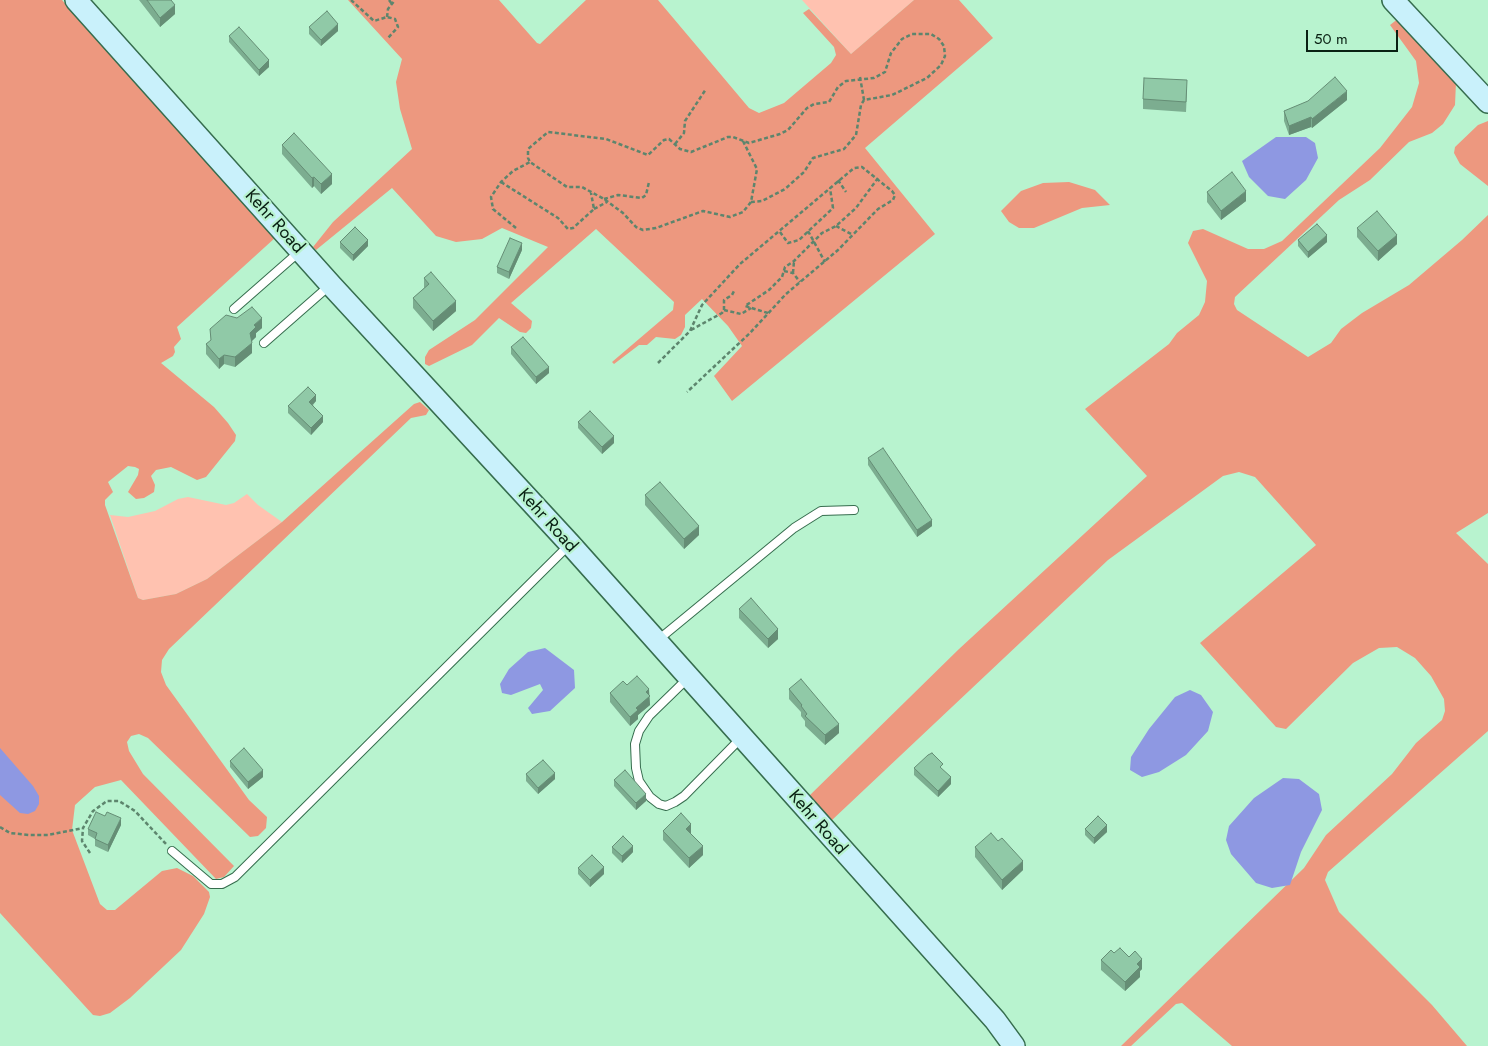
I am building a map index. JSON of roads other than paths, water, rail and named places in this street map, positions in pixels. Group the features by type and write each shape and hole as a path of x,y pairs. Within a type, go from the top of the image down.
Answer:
{"street":[{"name":"Kehr Road","path":"76,0 300,251 570,544 995,1020 1014,1046"},
{"path":"1393,0 1488,102"}],"lane":[{"path":"234,309 300,251"},
{"path":"264,342 331,284"},
{"path":"656,642 794,528 821,511 854,510"},
{"path":"172,851 211,884 222,884 235,877 570,544"},
{"path":"688,677 649,716 639,731 636,744 636,768 639,781 650,797 659,804 666,806 675,802 684,796 742,737"}],"water":[{"path":"1276,137 1306,137 1315,143 1318,158 1306,180 1285,199 1268,196 1249,177 1242,161"},
{"path":"545,648 574,670 575,688 550,711 532,714 528,708 543,690 540,684 511,695 502,693 500,684 509,669 528,652"},
{"path":"1190,690 1201,695 1213,712 1208,731 1186,755 1159,772 1142,777 1130,770 1131,757 1149,729 1175,697"},
{"path":"0,748 33,786 39,796 39,804 35,811 28,814 20,813 0,795"},
{"path":"1283,778 1299,779 1319,794 1322,810 1301,852 1290,885 1272,888 1256,883 1231,854 1226,840 1229,826 1254,798"}]}
